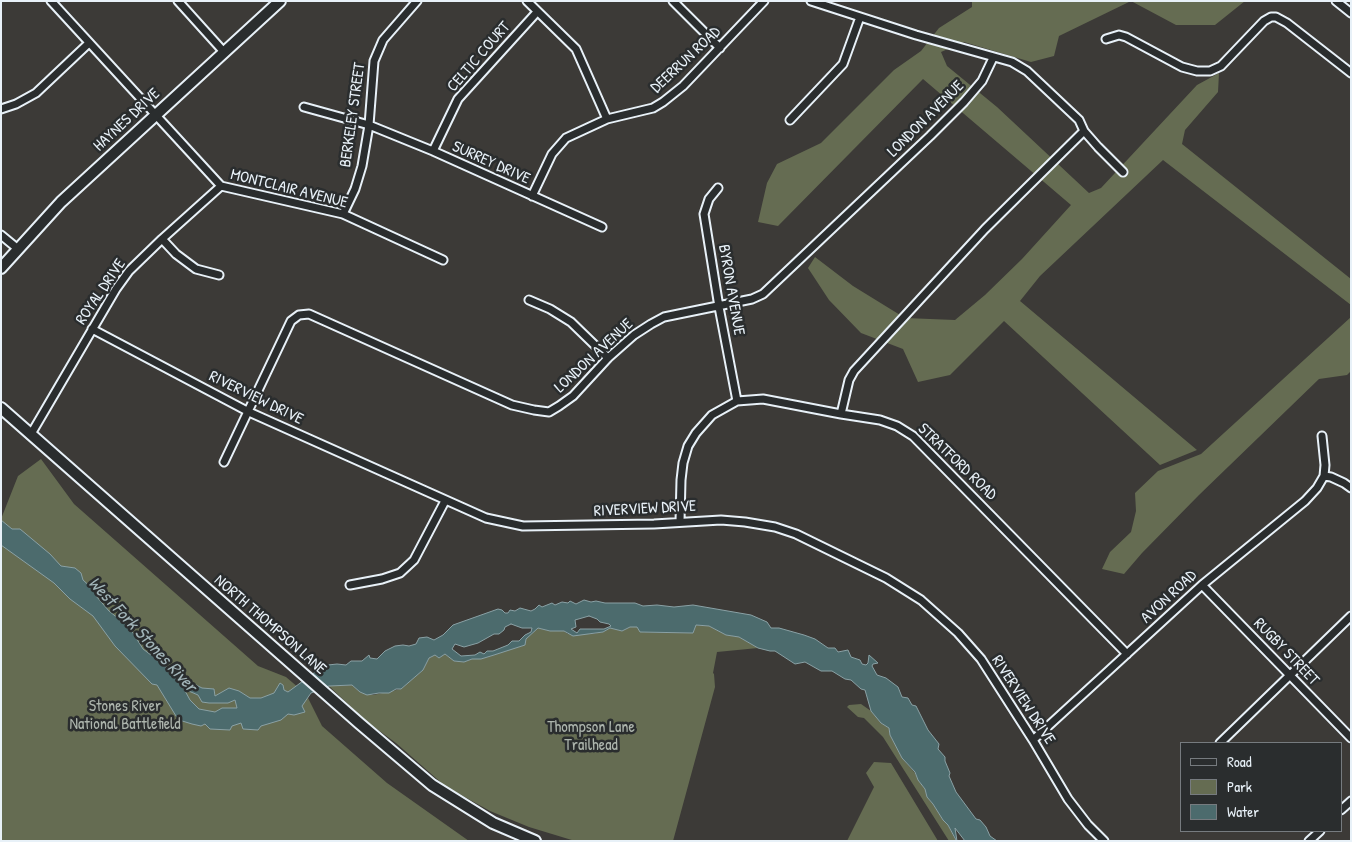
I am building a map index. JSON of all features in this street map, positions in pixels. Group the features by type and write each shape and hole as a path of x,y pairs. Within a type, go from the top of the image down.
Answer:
{"main road":[{"name":"HAYNES DRIVE","path":"1,268 61,202 280,1"},
{"name":"NORTH THOMPSON LANE","path":"1,408 432,785 493,823 535,841"}],"street":[{"name":"MONTCLAIR AVENUE","path":"51,1 221,186 344,214 443,260"},
{"path":"178,1 224,52"},
{"name":"BERKELEY STREET","path":"344,214 355,189 362,166 369,125 374,61 383,40 417,1"},
{"path":"527,1 576,49 607,120"},
{"path":"673,1 720,48"},
{"name":"DEERRUN ROAD","path":"532,196 552,154 566,138 607,120 653,108 683,86 764,1"},
{"path":"811,1 1012,62 1027,70 1078,120 1084,131 1123,172"},
{"path":"1336,1 1351,13"},
{"name":"CELTIC COURT","path":"433,151 458,99 537,12"},
{"path":"790,120 842,64 860,17"},
{"path":"1106,39 1119,35 1126,37 1182,67 1197,71 1210,71 1221,66 1264,21 1271,17 1287,23 1351,73"},
{"path":"1,109 16,104 36,93 89,43"},
{"name":"LONDON AVENUE","path":"224,462 291,321 299,315 309,314 512,405 548,412 573,396 608,358 634,335 664,317 719,307 752,299 763,294 916,150 964,102 982,81 994,58"},
{"name":"SURREY DRIVE","path":"304,107 369,125 433,151 602,226"},
{"path":"841,414 849,380 854,372 985,229 1084,131"},
{"name":"ROYAL DRIVE","path":"31,434 116,289 129,271 221,186"},
{"name":"BYRON AVENUE","path":"718,188 709,199 704,214 737,400"},
{"path":"1,235 18,249"},
{"path":"162,239 176,254 196,269 220,275"},
{"path":"529,300 550,309 571,322 608,358"},
{"name":"RIVERVIEW DRIVE","path":"92,329 249,412 486,518 523,526 645,524 721,520 745,522 775,527 796,534 886,578 921,600 958,632 980,659 1033,740 1068,799 1088,825 1104,841"},
{"name":"STRATFORD ROAD","path":"680,521 681,480 688,446 696,433 712,415 737,400 763,399 880,420 897,426 913,436 1127,654"},
{"path":"1322,436 1328,476 1351,488"},
{"name":"AVON ROAD","path":"1033,740 1202,584 1305,502 1328,476"},
{"path":"350,585 382,579 400,573 414,560 445,501"},
{"name":"RUGBY STREET","path":"1202,584 1351,738"},
{"path":"1221,742 1351,616"},
{"path":"1310,841 1319,832"}],"green space":[{"path":"972,1 1131,1 1059,36 1054,56 1031,62 964,42 941,52 947,66 997,107 1089,193 1101,188 1197,85 1219,73 1218,92 1185,130 1182,144 1351,279 1351,305 1163,160 1040,276 1020,301 1197,450 1160,465 1004,321 950,375 918,382 903,349 861,333 829,300 808,268 815,257 853,286 905,318 955,320 985,295 1022,259 1071,205 923,79 778,226 758,222 767,183 777,164 821,143 894,70 921,51 939,28 972,7"},
{"path":"1131,1 1245,1 1215,25 1176,25"},
{"path":"1351,317 1351,371 1347,375 1319,379 1199,495 1124,574 1102,569 1110,552 1131,532 1136,511 1135,493 1158,471 1201,454"},
{"name":"Stones River National Battlefield","path":"41,459 74,504 258,666 286,677 306,694 322,726 387,783 469,841 1,841 1,519 18,476"},
{"name":"Thompson Lane Trailhead","path":"696,625 709,626 726,635 739,637 758,648 717,652 713,673 715,687 673,841 575,841 529,827 490,811 445,786 396,743 366,721 329,686 352,685 360,692 373,695 401,689 423,670 429,658 435,655 439,658 445,654 454,661 464,662 472,659 481,659 525,645 526,639 538,628 550,631 564,631 568,634 591,634 603,632 610,628 622,631 630,627 637,627 641,632 693,633"},
{"path":"861,704 889,728 890,735 902,758 915,773 925,789 927,797 948,825 956,841 949,841 883,737 864,718 858,717 847,707 849,705"},
{"path":"874,762 891,763 938,841 847,841 874,787 866,773"}],"water":[{"path":"1,520 12,529 20,529 50,554 61,566 75,568 81,573 83,580 95,591 96,596 109,611 130,628 143,649 151,655 156,654 162,657 166,669 170,673 190,685 190,682 202,688 214,689 215,696 229,688 239,691 250,698 261,698 274,693 280,683 283,685 284,690 288,692 328,665 346,665 351,661 362,661 369,655 370,658 377,659 385,651 395,646 416,644 419,638 427,637 434,640 443,635 453,625 498,609 505,613 520,608 531,611 539,605 542,607 552,603 555,605 570,601 576,604 584,600 605,603 635,603 643,606 674,607 693,605 751,615 767,622 771,628 779,628 804,635 815,639 828,648 835,648 838,652 848,650 851,657 860,660 862,664 866,665 868,663 869,655 878,663 872,666 877,675 886,678 898,687 902,697 908,698 912,705 916,706 928,730 939,744 938,749 945,757 950,773 949,776 956,792 976,819 980,820 986,827 990,836 997,841 965,841 955,828 956,840 948,825 927,797 925,789 915,772 902,758 890,735 889,728 881,723 871,711 865,690 861,689 851,680 845,679 832,671 821,671 805,662 795,664 775,651 758,648 739,637 726,635 709,626 696,625 693,633 640,632 637,627 630,627 622,631 610,628 603,632 573,636 564,631 550,631 538,628 526,639 525,645 481,659 472,659 464,662 454,661 445,654 439,658 435,655 429,658 423,670 401,689 396,689 389,693 367,695 352,685 329,686 311,693 302,706 305,712 294,715 288,714 281,720 261,726 258,730 243,729 241,723 232,726 230,730 210,729 205,724 201,726 179,720 157,685 152,684 115,646 93,616 70,599 54,583 1,545","holes":["589,616 609,624 611,626 604,629 580,629 577,633 571,629 576,627 575,620","511,624 522,628 532,628 531,632 519,641 512,641 508,645 493,651 487,651 484,654 480,652 475,655 461,656 452,649 455,644 464,647 478,643 494,634 499,634 505,627","184,689 198,695 202,702 228,703 235,700 237,708 222,708 215,712 199,709 190,700"]}],"water label":[{"name":"West Fork Stones River","path":"142,635"}]}
